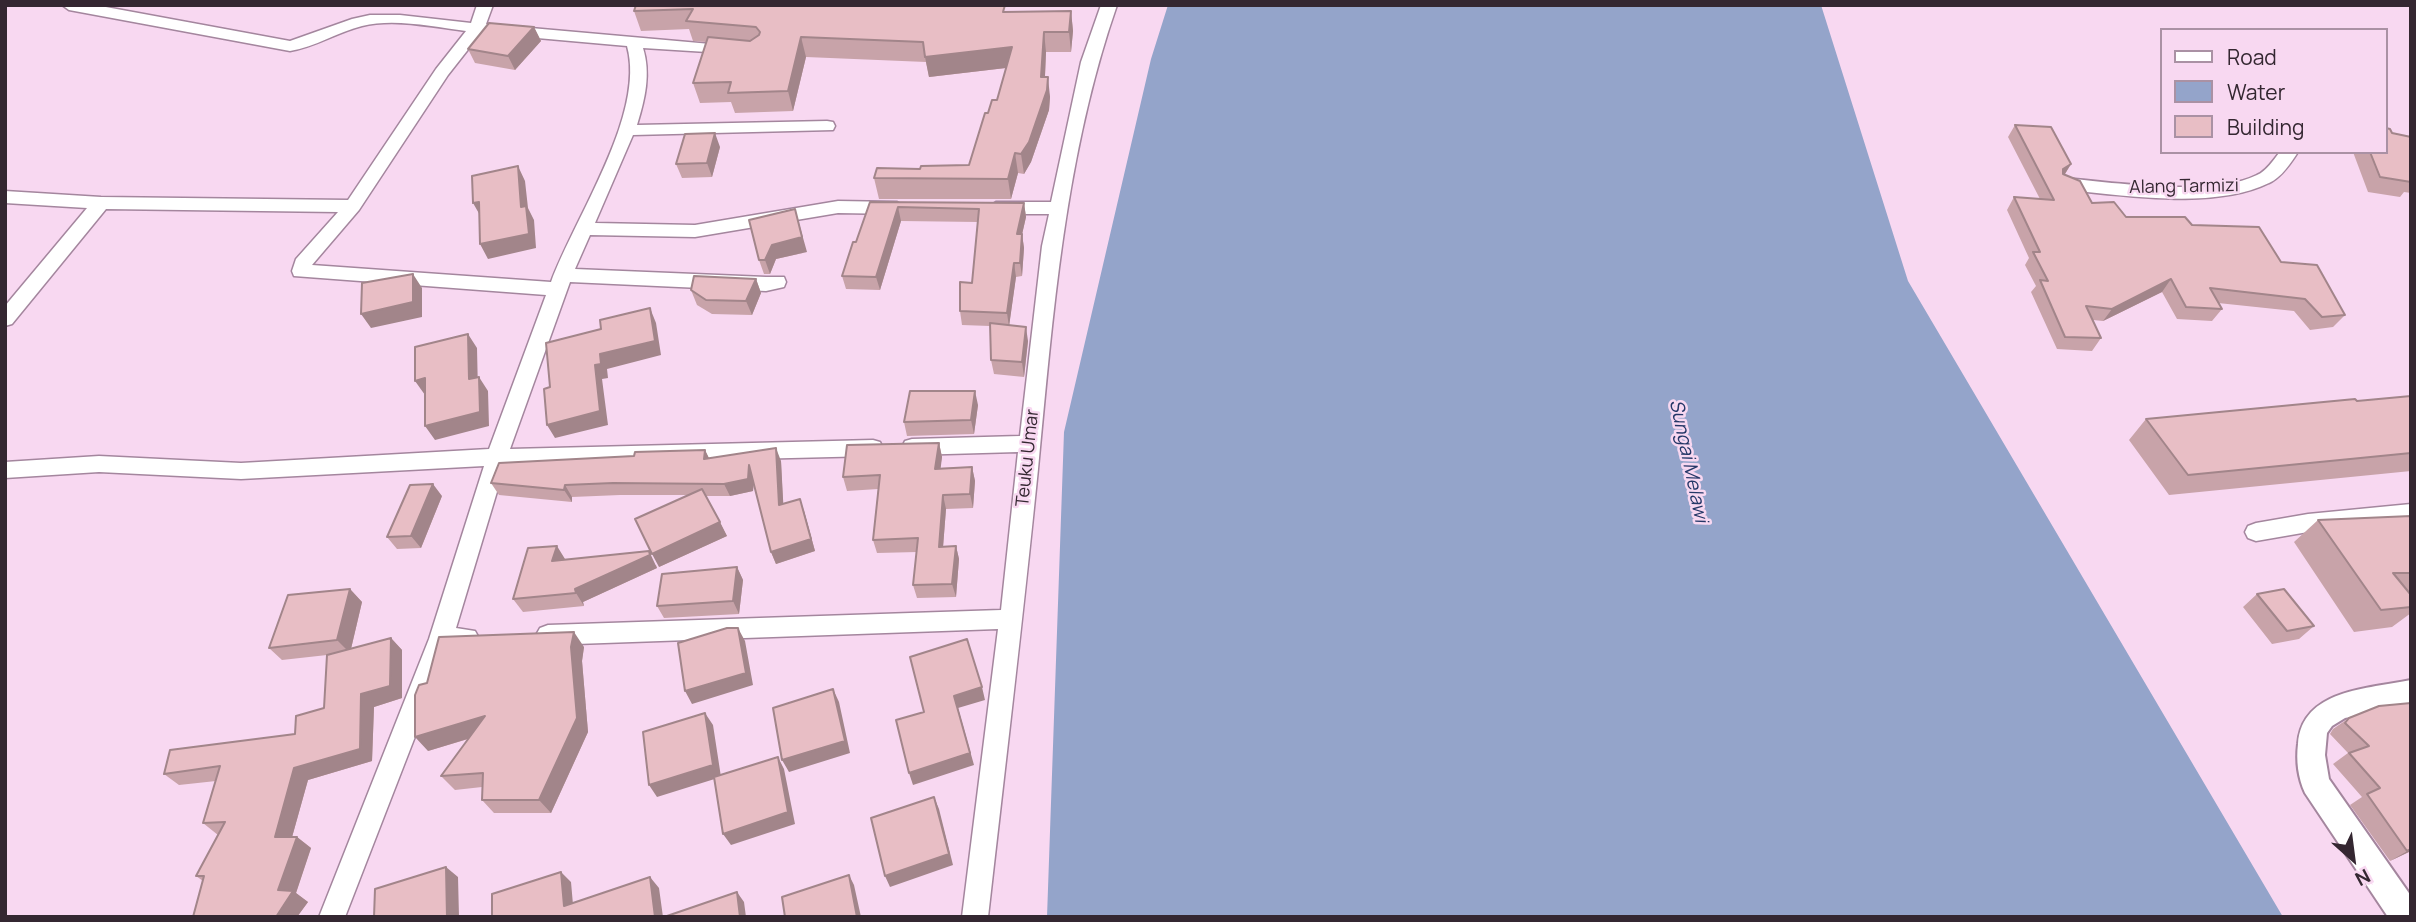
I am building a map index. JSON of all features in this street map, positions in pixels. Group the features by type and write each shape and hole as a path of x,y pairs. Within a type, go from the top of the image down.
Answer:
{"street":[{"path":"69,5 105,8 290,47 318,41 343,28 368,21 393,20 756,53"},
{"path":"485,5 477,28 442,72 353,206 303,263 301,271 561,282 777,282"},
{"name":"Teuku Umar","path":"975,917 1011,619 1051,246 1088,62 1109,5"},
{"path":"332,917 441,639 497,457 561,282 627,130 640,89 640,62 634,43"},
{"path":"627,130 827,126"},
{"name":"Alang Tarmizi","path":"2066,184 2174,191 2244,187 2266,178 2288,154"},
{"path":"5,197 101,203 353,206"},
{"path":"5,318 101,203"},
{"path":"583,229 695,231 838,207 920,208"},
{"path":"975,208 1058,208"},
{"path":"5,470 99,464 241,471 497,457 1029,444"},
{"path":"2256,532 2308,523 2411,513"},
{"path":"524,636 1011,619"},
{"path":"441,639 482,638"},
{"path":"2407,917 2315,783 2311,755 2313,730 2322,717 2339,707 2411,692"}],"water":[{"name":"Sungai Melawi","path":"1168,5 1821,5 1908,281 2283,917 1047,917 1064,432 1151,59"}],"building":[{"path":"636,5 1005,5 1003,12 1071,11 1069,32 1044,32 1041,77 1048,77 1047,90 1029,142 1021,154 1015,153 1008,179 874,178 877,168 920,169 921,166 969,165 985,113 988,113 992,100 997,100 1012,47 925,57 923,42 801,37 788,91 728,93 731,82 693,83 708,37 750,41 759,35 756,27 686,21 693,9 634,11"},
{"path":"489,23 534,27 508,56 468,49"},
{"path":"2015,125 2051,127 2071,164 2063,169 2063,174 2080,181 2092,203 2114,202 2126,217 2185,217 2192,225 2259,227 2281,262 2317,265 2345,315 2322,317 2305,299 2210,288 2222,309 2186,307 2171,279 2112,309 2086,306 2101,338 2065,337 2040,280 2048,281 2033,252 2040,252 2014,197 2054,200"},
{"path":"2388,128 2392,133 2411,137 2411,182 2380,177 2371,154 2388,154"},
{"path":"715,133 707,163 676,164 685,134"},
{"path":"518,166 521,207 526,206 529,234 480,244 479,202 473,203 472,176"},
{"path":"870,202 1024,203 1017,234 1022,234 1020,263 1014,263 1007,313 960,311 960,282 972,283 979,209 898,207 876,277 842,276"},
{"path":"795,209 802,237 772,245 765,260 759,260 749,220"},
{"path":"413,274 413,302 361,314 362,283"},
{"path":"694,276 756,279 746,301 706,300 691,290"},
{"path":"650,308 655,341 600,354 601,364 595,365 600,411 547,425 544,389 550,387 546,343 601,329 600,320"},
{"path":"990,323 1026,327 1022,362 991,360"},
{"path":"468,334 469,379 479,377 480,412 425,426 425,378 415,381 415,347"},
{"path":"910,391 975,391 971,420 904,422"},
{"path":"2411,396 2411,453 2188,475 2146,419 2355,399 2357,401"},
{"path":"939,443 935,469 972,467 970,494 943,495 939,547 956,546 952,584 913,585 918,538 873,540 880,475 843,477 847,445"},
{"path":"776,448 779,505 800,499 811,539 771,552 749,465 748,479 724,484 613,483 565,485 564,490 491,483 499,463 634,456 635,452 705,450 704,459"},
{"path":"433,484 411,536 387,537 410,485"},
{"path":"702,489 720,522 652,554 635,519"},
{"path":"2411,516 2411,573 2393,573 2411,595 2411,607 2381,610 2318,520"},
{"path":"557,546 552,561 649,551 650,555 575,589 576,593 513,599 528,548"},
{"path":"737,567 733,601 657,606 662,574"},
{"path":"350,589 337,640 269,648 288,595"},
{"path":"2284,589 2314,626 2287,631 2257,594"},
{"path":"727,628 738,628 746,673 685,691 678,643"},
{"path":"574,632 571,647 577,718 539,800 482,800 483,773 441,776 485,716 415,737 415,695 419,685 427,683 439,637"},
{"path":"391,638 390,686 361,694 360,749 294,768 275,837 297,837 278,890 293,891 276,917 193,917 204,876 196,876 225,822 203,823 220,766 164,774 170,750 295,734 296,716 324,708 327,655"},
{"path":"967,639 982,687 954,696 970,753 909,773 896,720 924,712 910,657"},
{"path":"833,689 845,741 782,760 773,708"},
{"path":"2411,703 2411,849 2407,851 2367,794 2380,788 2349,753 2369,746 2345,723 2349,718 2379,706"},
{"path":"705,713 713,765 649,785 643,732"},
{"path":"778,757 788,812 723,834 714,777"},
{"path":"934,797 949,854 885,876 871,818"},
{"path":"446,867 447,917 374,917 375,889"},
{"path":"561,872 564,906 650,877 655,917 492,917 492,894"},
{"path":"849,875 857,917 785,917 782,897"},
{"path":"737,892 740,917 664,917"}]}
